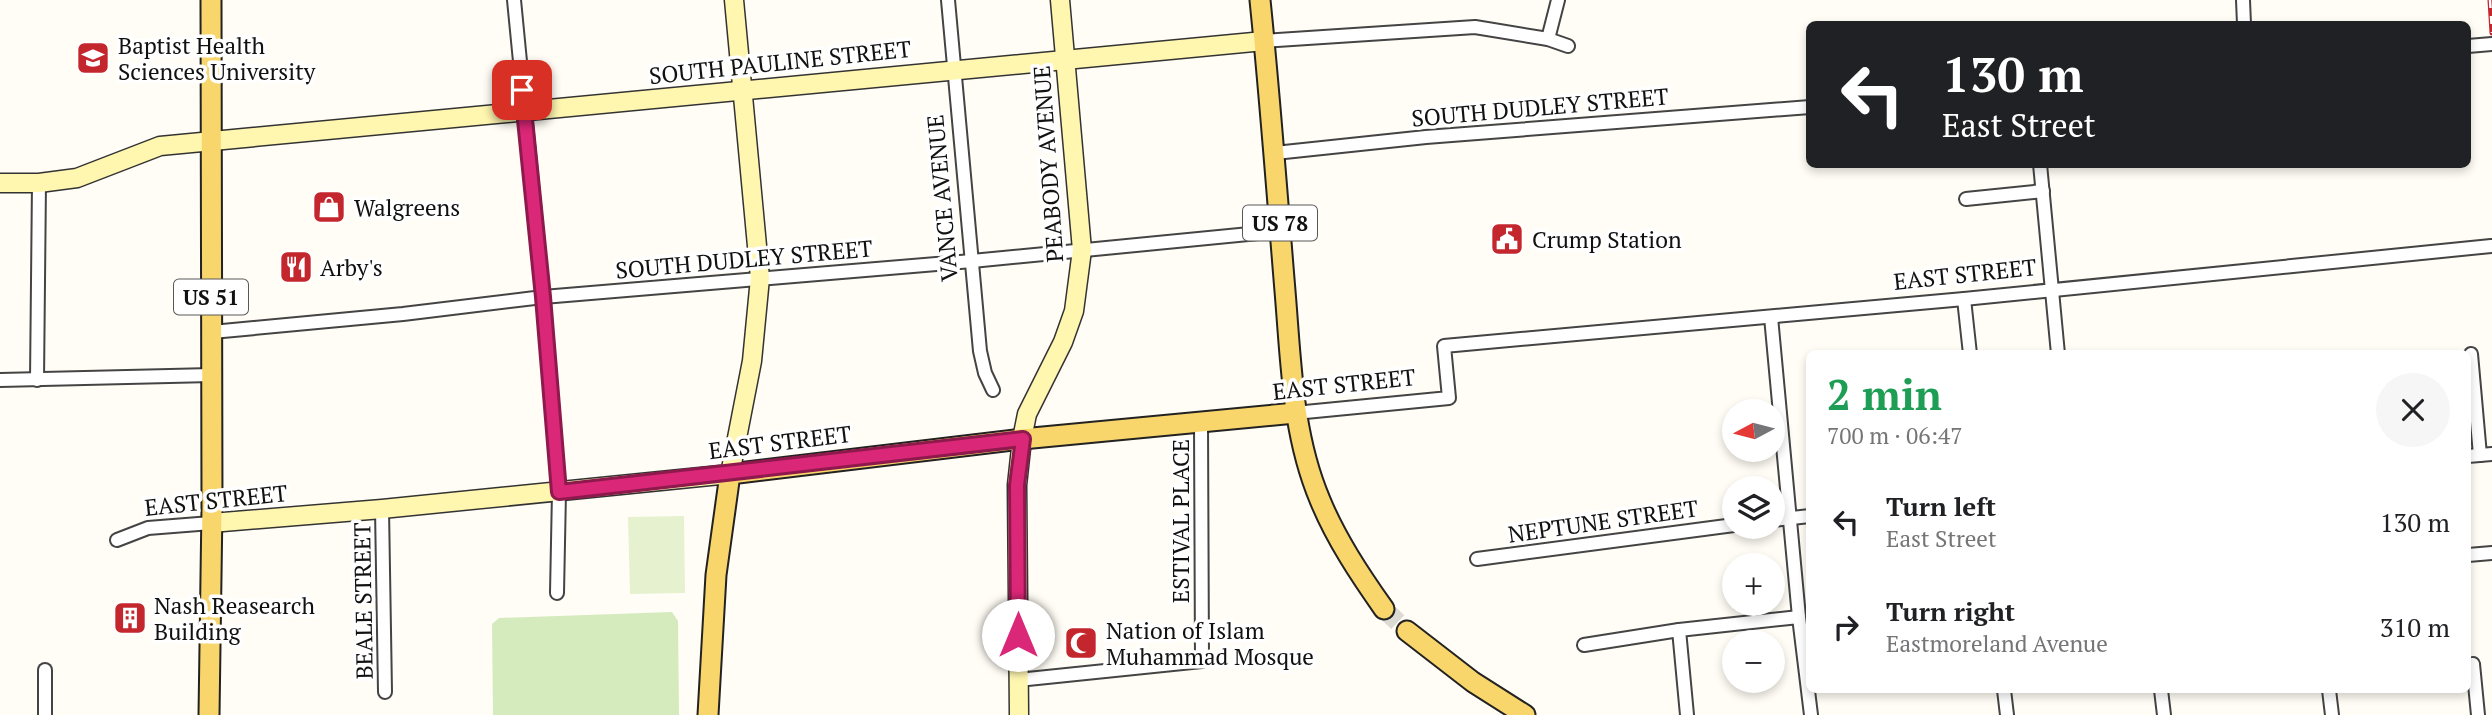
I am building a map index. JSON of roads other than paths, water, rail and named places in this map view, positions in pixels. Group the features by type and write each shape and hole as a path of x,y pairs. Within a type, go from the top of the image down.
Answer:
{"main road":[{"name":"US 51","path":"209,715 211,0"},
{"path":"708,715 716,575 730,474 752,361 760,278 734,0"},
{"name":"PEABODY AVENUE","path":"1023,439 1027,414 1063,342 1074,311 1082,250 1060,0"},
{"name":"US 78","path":"1260,0 1295,413 1320,500 1339,539 1384,609"},
{"name":"SOUTH PAULINE STREET","path":"0,183 39,183 77,178 160,146 1264,41"},
{"name":"EAST STREET","path":"211,523 559,492 1023,439 1295,413"},
{"path":"1019,715 1017,485 1023,439"},
{"path":"1406,631 1473,682 1525,715"}],"street":[{"path":"514,0 559,492 557,593"},
{"name":"VANCE AVENUE","path":"948,0 982,363 993,390"},
{"path":"1548,38 1558,0"},
{"path":"2244,0 2244,21"},
{"name":"SOUTH PAULINE STREET","path":"1264,41 1475,27 1548,38 1568,46"},
{"path":"2472,46 2492,44"},
{"name":"SOUTH DUDLEY STREET","path":"1275,153 1426,136 1806,107"},
{"path":"2040,168 2058,350"},
{"path":"37,380 39,183"},
{"path":"1966,199 2043,191"},
{"name":"SOUTH DUDLEY STREET","path":"212,332 403,314 543,297 972,261 1280,230"},
{"name":"EAST STREET","path":"1295,413 1449,398 1444,346 1964,299 2491,246"},
{"path":"1964,299 1969,350"},
{"path":"1771,317 1806,674"},
{"path":"2471,354 2480,455"},
{"path":"0,380 212,375"},
{"name":"ESTIVAL PLACE","path":"1018,680 1202,661 1201,423"},
{"name":"BEALE STREET","path":"382,509 386,692"},
{"path":"1785,518 1806,516"},
{"name":"EAST STREET","path":"117,540 148,528 211,523"},
{"name":"NEPTUNE STREET","path":"1477,559 1722,527"},
{"path":"2471,555 2492,553"},
{"path":"1584,645 1679,630 1799,617"},
{"path":"1679,630 1687,715"},
{"path":"2471,664 2478,715"},
{"path":"44,715 45,670"},
{"path":"1808,693 1811,715"},
{"path":"2004,693 2007,715"},
{"path":"2161,693 2164,715"},
{"path":"2329,693 2332,715"}],"tunnel":[{"path":"1384,609 1407,631"}],"railway":[{"path":"2490,0 2492,33"}],"place":[{"name":"Baptist Health Sciences University","path":"93,58"},
{"name":"Walgreens","path":"329,207"},
{"name":"Crump Station","path":"1507,239"},
{"name":"Arby's","path":"296,267"},
{"name":"Nash Reasearch Building","path":"130,618"},
{"name":"Nation of Islam Muhammad Mosque","path":"1081,643"}]}
